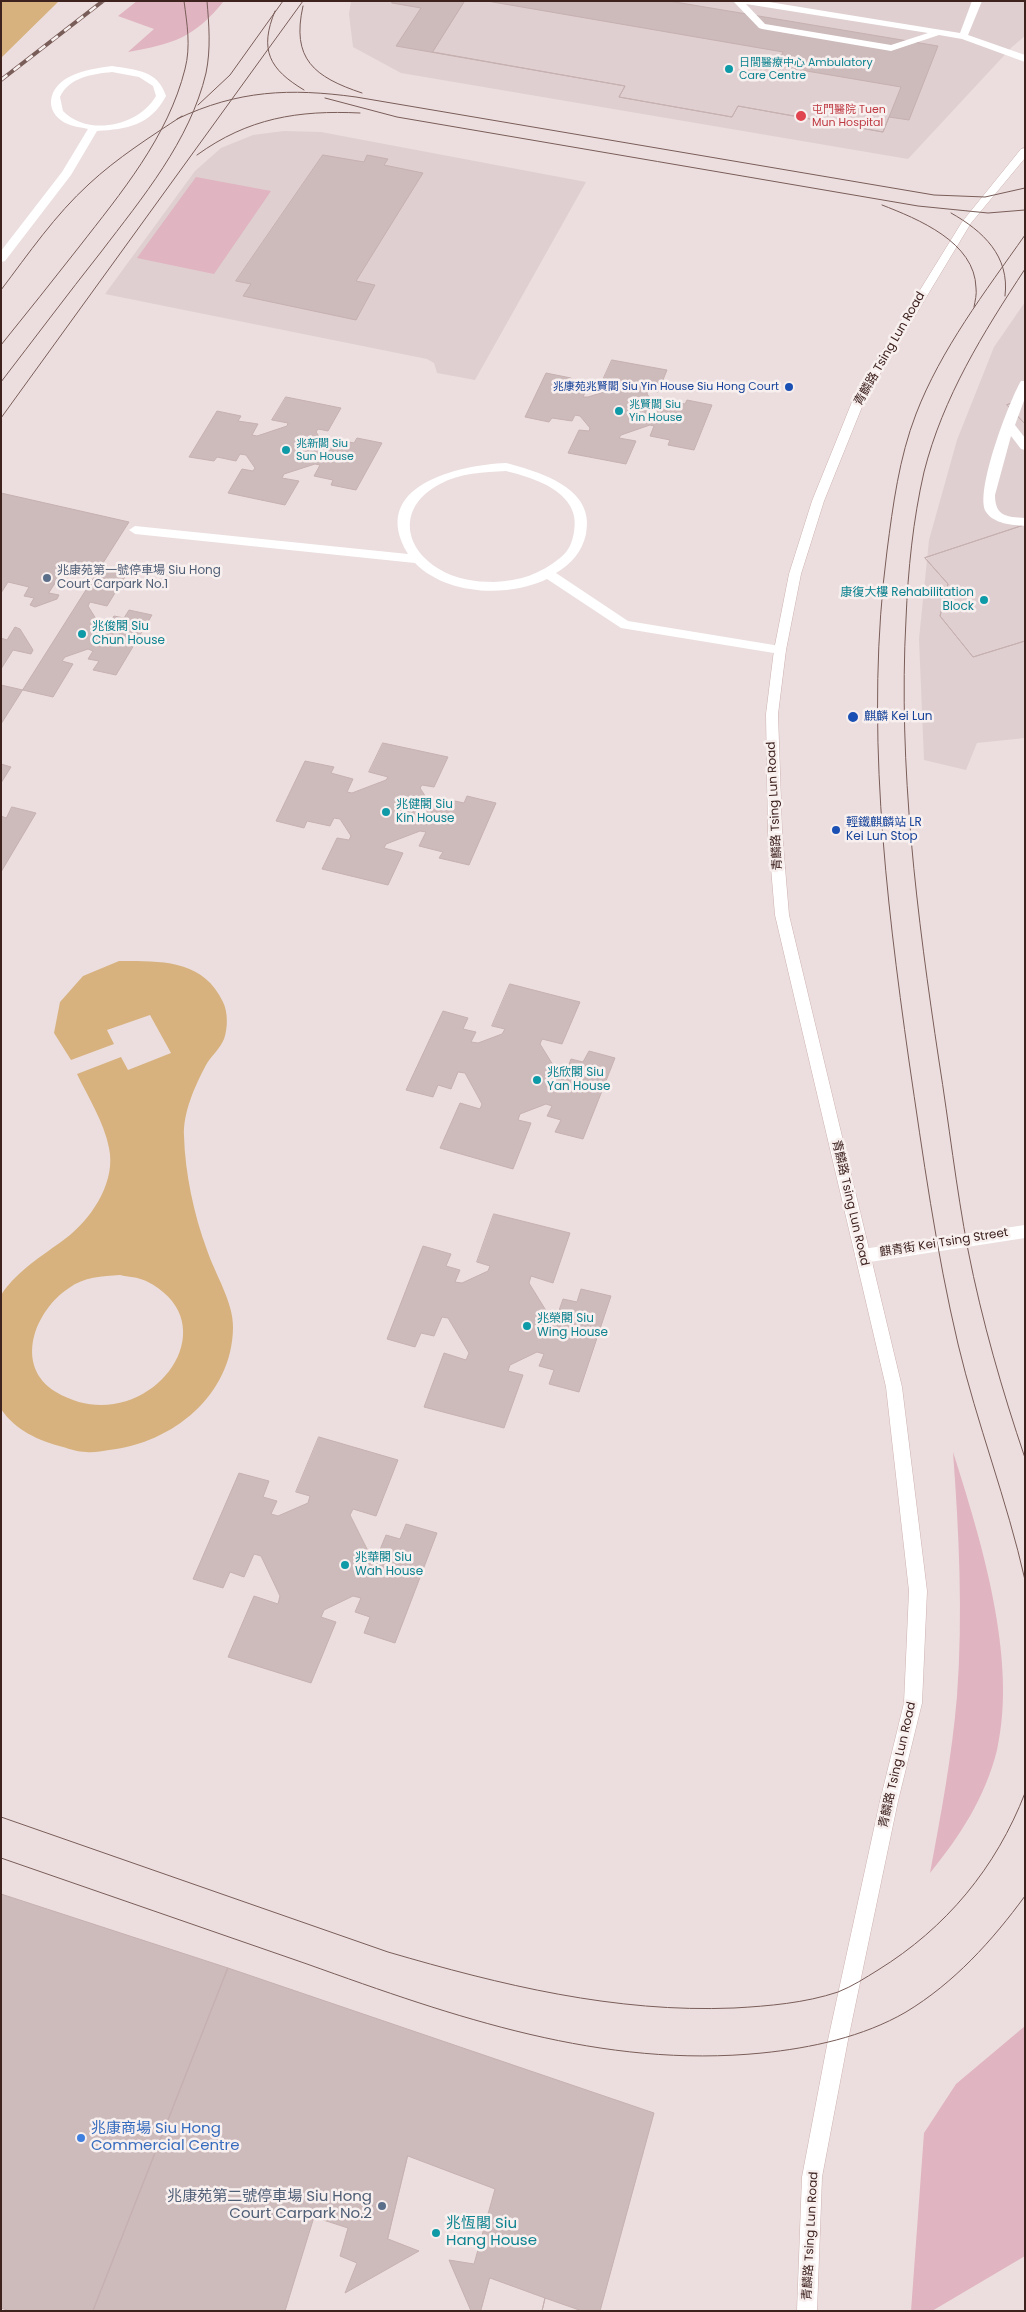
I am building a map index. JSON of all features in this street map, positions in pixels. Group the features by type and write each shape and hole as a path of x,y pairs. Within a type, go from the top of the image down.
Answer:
{"street":[{"path":"738,1 762,26 891,48 939,32"},
{"path":"744,1 963,36 995,46 1025,60"},
{"path":"963,36 977,1"},
{"path":"129,70 152,80 161,90 161,100 155,110 144,118 130,124 94,128 65,119 57,111 54,101 57,92 66,83 95,71 129,70"},
{"path":"1,259 67,173 94,128"},
{"name":"青麟路 Tsing Lun Road","path":"807,2311 812,2177 838,2040 914,1694 918,1591 894,1387 782,915 775,832 772,714 780,650 795,574 818,501 860,397 970,217 1025,151"},
{"path":"1025,384 1008,424 990,486 989,504 995,514 1009,521 1025,522"},
{"path":"1008,424 1025,446"},
{"path":"477,468 506,468 534,474 557,485 574,502 582,520 579,540 568,559 547,573 511,584 492,586 462,583 437,574 416,559 404,541 402,521 410,502 426,486 449,475 477,468"},
{"path":"135,530 416,559"},
{"path":"547,573 625,625 780,650"},
{"name":"麒青街 Kei Tsing Street","path":"862,1256 1025,1230"}],"shaded area":[{"path":"1,1 59,1 1,58"},
{"path":"137,1 224,1 203,23 182,37 158,46 128,52 154,29 118,16"},
{"name":"屯門醫院 Tuen Mun Hospital","path":"351,1 1025,1 1025,36 1012,47 908,159 401,73 353,47 349,14"},
{"path":"284,131 321,132 586,182 475,380 437,373 434,363 427,359 105,294 195,171 221,148 253,135"},
{"path":"196,177 271,191 214,274 137,258"},
{"path":"1025,302 1025,738 977,743 966,770 924,760 919,639 929,540 957,440 994,347"},
{"path":"119,961 150,961 179,965 204,977 214,988 225,1006 227,1025 224,1039 206,1065 194,1090 185,1118 184,1136 188,1179 194,1208 207,1250 227,1299 233,1328 230,1352 222,1374 210,1394 195,1412 176,1426 155,1437 133,1445 92,1452 83,1452 54,1445 28,1434 13,1423 1,1409 1,1295 24,1269 79,1227 101,1196 109,1172 110,1160 107,1138 100,1119 77,1074 121,1057 128,1070 171,1053 150,1015 107,1030 114,1044 71,1060 54,1033 60,1002 83,976","holes":["120,1275 146,1281 172,1301 183,1325 180,1350 168,1373 147,1392 120,1403 89,1404 56,1392 43,1381 35,1368 32,1353 34,1338 39,1324 57,1298 75,1284 87,1279"]},
{"path":"953,1452 975,1523 993,1600 1000,1639 1003,1677 1002,1715 997,1750 986,1784 970,1816 930,1873 949,1763 959,1665 959,1574"},
{"path":"1025,2026 1025,2256 932,2311 911,2311 924,2133 956,2084"}],"building":[{"name":"日間醫療中心 Ambulatory Care Centre","path":"393,1 669,1 938,46 909,120 889,117 883,132 738,106 732,117 619,97 625,86 396,46 421,8 392,3"},
{"name":"日間醫療中心 Ambulatory Care Centre","path":"465,1 487,1 783,52 777,66 901,87 883,132 738,106 732,117 619,97 625,86 433,52"},
{"path":"323,155 364,162 367,155 388,159 384,165 423,173 356,281 375,285 356,320 243,296 251,284 236,281"},
{"name":"兆賢閣 Siu Yin House","path":"612,360 667,370 658,392 648,391 647,394 657,406 662,407 665,400 685,404 687,400 712,405 694,450 668,445 670,440 650,436 654,426 650,425 621,435 619,438 636,441 626,464 568,453 579,430 589,431 590,428 580,416 575,415 572,421 552,418 549,422 525,417 546,373 571,378 569,382 588,386 583,397 617,388 618,385 602,382"},
{"name":"兆新閣 Siu Sun House","path":"286,397 341,408 328,431 318,429 316,432 325,445 330,446 334,439 354,443 357,438 382,443 356,490 331,485 333,480 314,476 320,465 315,464 284,474 282,478 299,481 285,505 228,493 242,469 253,471 255,468 246,455 240,454 236,461 217,457 214,461 189,457 217,411 241,416 238,421 258,424 252,435 257,436 287,426 288,423 272,420"},
{"path":"1025,399 1025,424 1007,405"},
{"path":"1025,399 1025,424 1007,405"},
{"name":"兆康苑第一號停車場 Siu Hong Court Carpark No.1","path":"1,493 129,522 1,724"},
{"name":"康復大樓 Rehabilitation Block","path":"1025,525 1025,641 973,657 940,616 948,584 925,558"},
{"name":"康復大樓 Rehabilitation Block","path":"1025,525 1025,641 973,657 940,616 948,584 925,558"},
{"name":"兆俊閣 Siu Chun House","path":"69,562 126,575 107,606 90,602 88,606 101,627 106,628 114,616 124,618 129,610 152,615 116,675 93,670 99,661 88,659 93,651 88,649 65,657 62,661 73,664 53,697 1,685 1,669 13,650 31,654 33,650 20,629 15,627 7,640 1,638 1,593 8,582 29,587 24,596 34,598 30,605 35,607 57,599 59,595 49,593"},
{"name":"兆健閣 Siu Kin House","path":"383,743 448,757 434,787 422,785 420,788 431,805 437,806 441,798 464,803 467,796 496,803 469,865 439,858 443,852 419,846 426,832 420,831 386,844 384,848 403,853 388,885 322,869 337,838 349,840 351,836 340,819 334,818 330,826 307,821 304,828 276,821 305,761 334,767 331,773 353,779 347,792 352,793 386,780 388,777 369,772"},
{"path":"1,764 11,767 1,783"},
{"path":"12,807 36,813 1,872 1,816 6,818"},
{"name":"兆欣閣 Siu Yan House","path":"510,984 580,1002 562,1044 542,1039 540,1044 558,1073 565,1075 571,1059 583,1062 589,1051 615,1058 583,1139 555,1132 561,1120 547,1116 552,1106 546,1104 520,1114 518,1120 531,1123 513,1169 440,1148 460,1103 480,1109 482,1104 465,1073 458,1072 451,1089 438,1085 433,1097 406,1090 443,1011 468,1018 463,1029 476,1032 471,1042 478,1043 502,1034 505,1029 492,1026"},
{"name":"兆榮閣 Siu Wing House","path":"494,1214 570,1233 553,1283 531,1276 529,1283 550,1317 556,1319 563,1299 577,1302 581,1289 611,1296 579,1392 549,1384 554,1370 539,1366 544,1354 537,1352 510,1365 508,1371 523,1375 504,1428 424,1407 444,1353 466,1360 469,1353 448,1318 442,1317 434,1336 421,1333 415,1347 387,1339 423,1246 451,1254 446,1266 460,1270 455,1282 462,1283 488,1271 490,1266 477,1262"},
{"name":"兆華閣 Siu Wah House","path":"319,1437 398,1460 376,1516 353,1509 350,1515 370,1555 377,1557 386,1535 400,1539 406,1524 437,1533 395,1643 364,1633 370,1617 355,1612 361,1598 353,1596 324,1610 321,1617 336,1622 311,1683 228,1657 254,1596 278,1604 280,1596 261,1556 254,1554 244,1577 230,1572 223,1588 193,1579 239,1473 269,1481 263,1497 277,1501 271,1514 278,1516 308,1503 310,1496 296,1492"},
{"name":"兆康商場 Siu Hong Commercial Centre","path":"1,1894 228,1968 93,2311 10,2311 1,2308"},
{"name":"兆康苑第二號停車場 Siu Hong Court Carpark No.2","path":"228,1968 654,2113 600,2311 582,2311 545,2298 542,2311 93,2311"},
{"name":"兆恆閣 Siu Hang House","path":"408,2156 495,2189 474,2264 449,2260 471,2311 285,2311 314,2217 348,2228 340,2256 357,2263 345,2293 419,2251 388,2239"},
{"name":"兆恆閣 Siu Hang House","path":"490,2278 545,2298 542,2311 481,2311"}],"tram line":[{"path":"161,130 177,94 187,60 188,35 184,1"},
{"path":"193,112 208,64 209,28 207,1"},
{"path":"274,13 283,1"},
{"path":"268,49 303,1"},
{"path":"303,6 300,40 304,53 310,63 331,80 362,93"},
{"path":"198,105 230,75 274,13"},
{"path":"268,49 268,37 274,13"},
{"path":"232,100 268,49"},
{"path":"268,49 275,66 282,74 304,90"},
{"path":"232,100 286,92 356,97 934,195 985,197 1025,188"},
{"path":"325,98 397,117 918,206 988,213 1025,210"},
{"path":"1,418 232,100"},
{"path":"193,112 232,100"},
{"path":"1,382 148,190 177,145 193,112"},
{"path":"179,118 193,112"},
{"path":"197,155 235,132 274,119 316,113 360,113"},
{"path":"179,118 182,116"},
{"path":"161,130 179,118"},
{"path":"1,290 32,248 77,196 100,174 161,130"},
{"path":"1,345 127,185 161,130"},
{"path":"882,205 927,225 955,245 966,258 973,272 976,290 974,307"},
{"path":"951,213 974,228 992,246 1002,268"},
{"path":"1002,268 1025,235"},
{"path":"1002,268 1005,296"},
{"path":"1002,268 965,322 938,367 916,414 905,447 892,516 881,615 878,743 881,806 892,934 930,1203 958,1344 1010,1521 1025,1580"},
{"path":"1025,269 994,317 966,366 953,392 932,444 920,490 912,545 907,601 904,674 907,785 911,841 923,951 960,1203 968,1250 986,1329 1025,1458"},
{"path":"1,1817 388,1952 430,1964 516,1986 602,2001 646,2006 734,2008 774,2005 838,1992 864,1979 903,1953 947,1915 984,1871 1013,1820 1025,1793"},
{"path":"1,1858 362,1984 474,2020 587,2046 644,2053 703,2056 762,2053 799,2048 854,2035 889,2021 924,2001 956,1974 986,1945 1025,1896"}],"railway":[{"path":"1,80 103,1"}],"place":[{"name":"日間醫療中心 Ambulatory Care Centre","path":"729,69"},
{"name":"屯門醫院 Tuen Mun Hospital","path":"801,116"},
{"name":"兆康苑兆賢閣 Siu Yin House Siu Hong Court","path":"789,387"},
{"name":"兆賢閣 Siu Yin House","path":"619,411"},
{"name":"兆新閣 Siu Sun House","path":"286,450"},
{"name":"兆康苑第一號停車場 Siu Hong Court Carpark No.1","path":"47,578"},
{"name":"康復大樓 Rehabilitation Block","path":"984,600"},
{"name":"兆俊閣 Siu Chun House","path":"82,634"},
{"name":"麒麟 Kei Lun","path":"853,717"},
{"name":"兆健閣 Siu Kin House","path":"386,812"},
{"name":"輕鐵麒麟站 LR Kei Lun Stop","path":"836,830"},
{"name":"兆欣閣 Siu Yan House","path":"537,1080"},
{"name":"兆榮閣 Siu Wing House","path":"527,1326"},
{"name":"兆華閣 Siu Wah House","path":"345,1565"},
{"name":"兆康商場 Siu Hong Commercial Centre","path":"81,2138"},
{"name":"兆康苑第二號停車場 Siu Hong Court Carpark No.2","path":"382,2206"},
{"name":"兆恆閣 Siu Hang House","path":"436,2233"}]}
